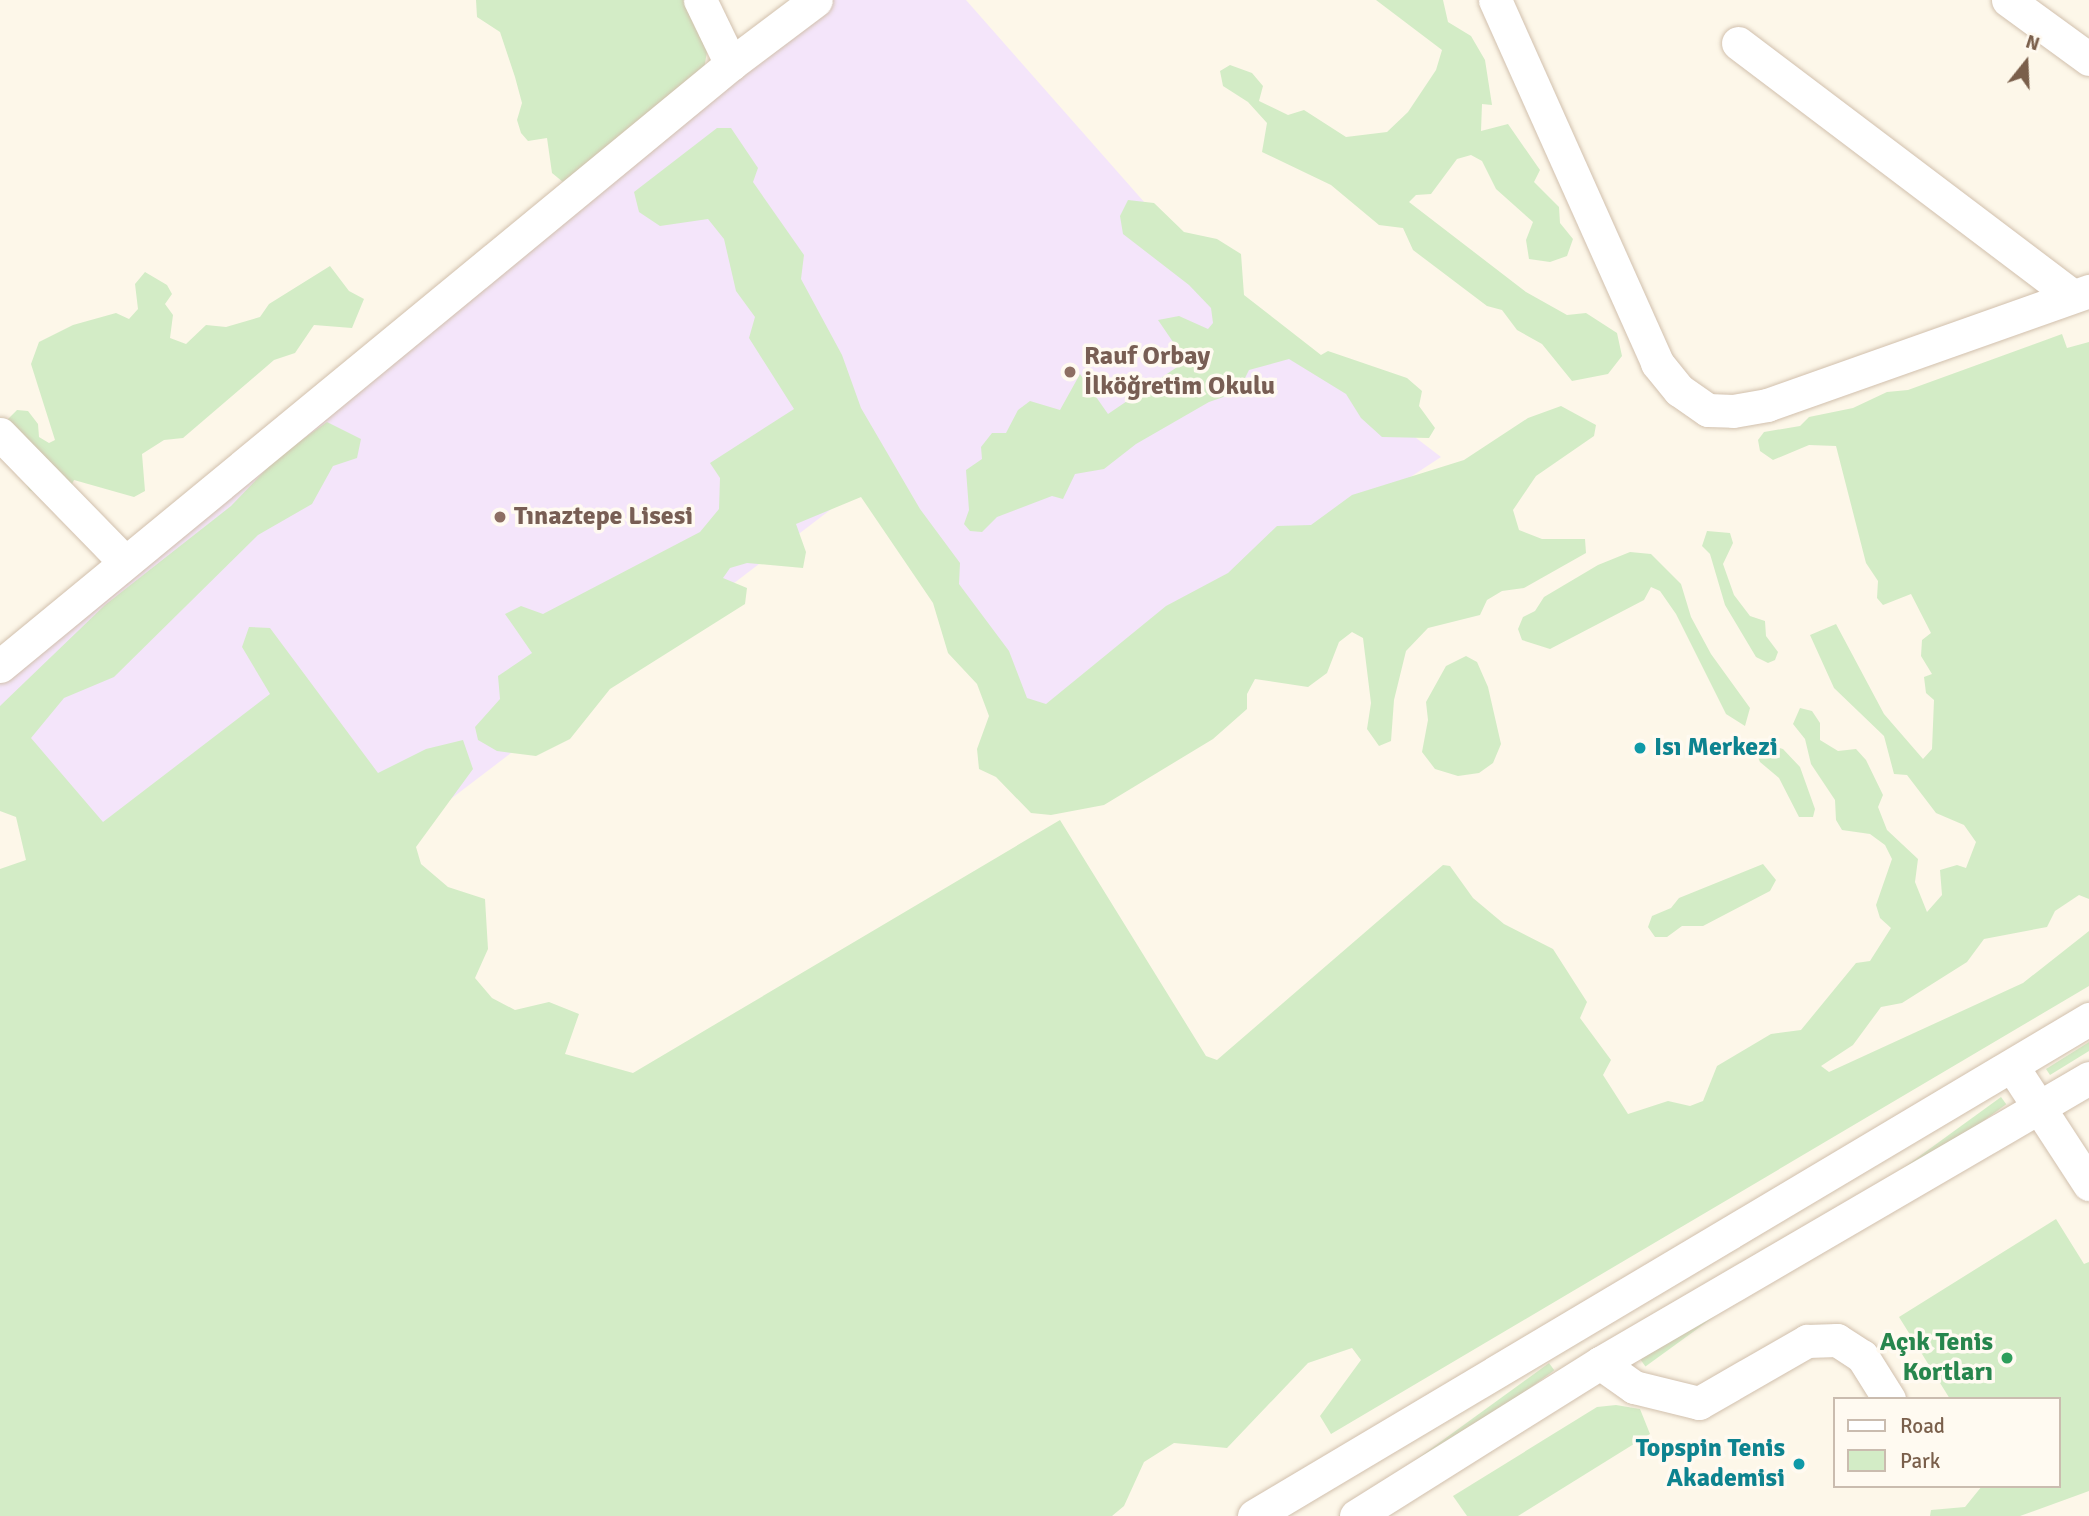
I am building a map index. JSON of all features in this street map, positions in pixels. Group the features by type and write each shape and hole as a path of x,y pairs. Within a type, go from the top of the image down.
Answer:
{"street":[{"path":"700,0 731,64"},
{"path":"0,666 731,64 816,0"},
{"path":"1496,0 1657,363 1679,390 1708,410 1733,411 1766,405 2080,293"},
{"path":"2008,0 2089,59"},
{"path":"1738,43 2080,293"},
{"path":"0,434 125,562"},
{"path":"1254,1516 2089,1018"},
{"path":"2012,1066 2089,1184"},
{"path":"1356,1516 1600,1363 2039,1110 2089,1078"},
{"path":"1600,1363 1634,1387 1699,1403 1807,1341 1837,1340 1862,1356 1888,1397"}],"shaded area":[{"path":"816,0 966,0 1220,288 1441,457 1033,724 880,472 410,830 109,867 0,716 0,666"}],"green space":[{"path":"476,0 690,0 708,46 703,75 563,182 552,173 547,138 528,141 521,133 517,120 522,103 500,32 477,17"},
{"path":"1376,0 1443,0 1448,22 1471,36 1485,60 1492,105 1482,104 1481,131 1508,124 1540,170 1534,182 1559,207 1560,223 1573,239 1567,256 1550,262 1529,259 1526,240 1533,222 1496,189 1482,161 1471,155 1457,159 1431,194 1416,195 1409,202 1526,292 1567,315 1586,313 1617,333 1622,356 1608,374 1572,381 1542,344 1517,330 1502,310 1487,306 1413,250 1403,228 1379,225 1331,185 1262,152 1267,123 1248,102 1223,86 1220,71 1230,65 1252,73 1263,86 1259,101 1288,115 1304,110 1346,137 1387,132 1408,112 1436,70 1442,50"},
{"path":"717,128 731,128 758,168 753,182 804,255 801,279 842,355 861,408 920,509 960,563 959,584 1009,651 1027,698 1046,704 1166,606 1228,573 1277,526 1311,525 1352,495 1464,460 1528,418 1561,406 1596,425 1594,436 1536,476 1513,510 1519,530 1542,539 1585,539 1586,553 1524,588 1502,591 1487,600 1480,615 1428,628 1406,651 1394,700 1391,741 1379,746 1367,729 1371,703 1363,638 1352,632 1339,642 1327,673 1308,687 1255,679 1247,694 1247,709 1213,739 1104,805 1051,815 1031,813 996,777 979,769 977,749 989,716 977,684 948,653 933,603 861,497 796,524 806,552 803,568 747,563 730,568 723,578 747,588 745,604 610,689 570,739 536,756 497,751 478,740 475,727 500,699 498,676 532,653 505,614 521,606 543,614 700,532 719,509 720,478 710,463 794,409 749,338 755,317 736,291 724,239 708,219 660,226 639,212 634,192"},
{"path":"1128,200 1154,203 1184,232 1217,239 1241,254 1244,295 1321,355 1328,351 1407,378 1422,391 1419,406 1435,428 1429,438 1382,437 1361,418 1346,394 1289,359 1249,370 1238,392 1209,402 1136,444 1104,469 1075,474 1063,499 1052,496 997,517 982,532 970,531 964,524 969,510 966,470 982,459 981,447 992,433 1006,433 1018,410 1030,401 1060,410 1080,374 1108,414 1186,361 1158,320 1179,316 1208,329 1213,323 1211,308 1189,285 1123,234 1120,216"},
{"path":"330,266 349,291 364,299 352,328 314,325 295,353 274,360 183,438 164,440 142,454 145,491 134,497 74,480 69,490 47,498 29,490 20,471 18,437 8,419 17,410 28,411 38,424 39,437 49,443 55,440 31,364 39,342 73,325 116,313 129,319 138,309 135,284 145,272 167,285 172,294 165,304 173,315 170,338 186,344 206,325 226,327 260,317 269,304"},
{"path":"2062,334 2067,348 2089,342 2089,899 2079,895 2055,911 2047,927 1984,939 1967,962 1902,1003 1881,1007 1853,1045 1821,1066 1829,1072 2023,983 2089,931 2089,986 1331,1434 1320,1416 1361,1360 1352,1348 1308,1363 1227,1448 1174,1443 1144,1462 1124,1506 1112,1516 0,1516 0,869 26,860 16,817 0,811 0,706 105,605 231,506 279,456 327,422 361,439 357,458 333,466 312,504 258,535 114,677 64,698 31,738 103,822 270,694 242,647 249,627 270,628 378,773 426,749 463,740 473,769 416,847 421,864 448,887 485,899 488,949 475,978 492,998 515,1010 549,1002 579,1014 565,1054 633,1073 1060,820 1206,1056 1217,1060 1443,865 1450,866 1473,898 1504,924 1553,949 1587,1002 1580,1018 1611,1060 1603,1075 1628,1114 1668,1101 1690,1106 1703,1101 1717,1066 1771,1034 1801,1030 1856,963 1870,961 1891,928 1880,918 1876,905 1892,859 1885,845 1870,834 1842,830 1836,820 1835,800 1811,764 1805,739 1793,724 1800,708 1812,711 1820,723 1820,740 1838,751 1856,749 1866,760 1883,795 1878,807 1887,830 1918,859 1915,882 1927,912 1942,895 1940,870 1957,865 1966,868 1976,842 1964,825 1936,813 1907,775 1894,774 1884,736 1834,688 1810,635 1836,624 1884,714 1923,759 1932,749 1934,700 1926,693 1924,677 1932,674 1921,656 1922,640 1931,633 1911,594 1883,605 1877,598 1878,581 1866,563 1836,446 1809,445 1773,460 1760,451 1758,440 1764,432 1800,426 1809,417 1853,408 1887,392 1908,390"},
{"path":"1707,531 1730,533 1733,543 1723,564 1734,595 1750,616 1765,621 1766,636 1778,652 1775,660 1768,663 1756,657 1725,605 1710,554 1702,546"},
{"path":"1630,552 1651,554 1681,584 1691,617 1711,654 1750,708 1745,726 1726,714 1676,614 1660,591 1651,587 1644,600 1550,649 1522,640 1518,629 1523,617 1535,611 1544,597 1598,565"},
{"path":"1466,656 1477,662 1488,687 1501,744 1493,763 1479,773 1458,776 1435,769 1422,752 1428,720 1426,702 1446,666"},
{"path":"1761,742 1783,749 1800,767 1815,809 1813,817 1799,817 1779,778 1760,762 1755,750"},
{"path":"1763,864 1776,880 1770,891 1703,926 1682,926 1667,937 1655,937 1648,927 1652,916 1671,908 1679,898"},
{"path":"2089,1042 2089,1051 2050,1075 2046,1069"},
{"path":"2001,1097 2006,1104 1645,1366 1640,1359"},
{"name":"Açık Tenis Kortları","path":"2056,1219 2084,1264 2089,1262 2089,1491 2020,1516 1930,1516 1931,1510 1965,1507 1980,1488 2061,1488 2061,1397 1949,1397 1899,1317"},
{"path":"1549,1363 1554,1370 1354,1516 1338,1516"},
{"path":"1616,1405 1640,1409 1650,1434 1518,1516 1467,1516 1453,1496 1597,1407"}],"place":[{"name":"Rauf Orbay İlköğretim Okulu","path":"1070,372"},
{"name":"Tınaztepe Lisesi","path":"500,517"},
{"name":"Isı Merkezi","path":"1640,748"},
{"name":"Açık Tenis Kortları","path":"2007,1358"},
{"name":"Topspin Tenis Akademisi","path":"1799,1464"}]}
